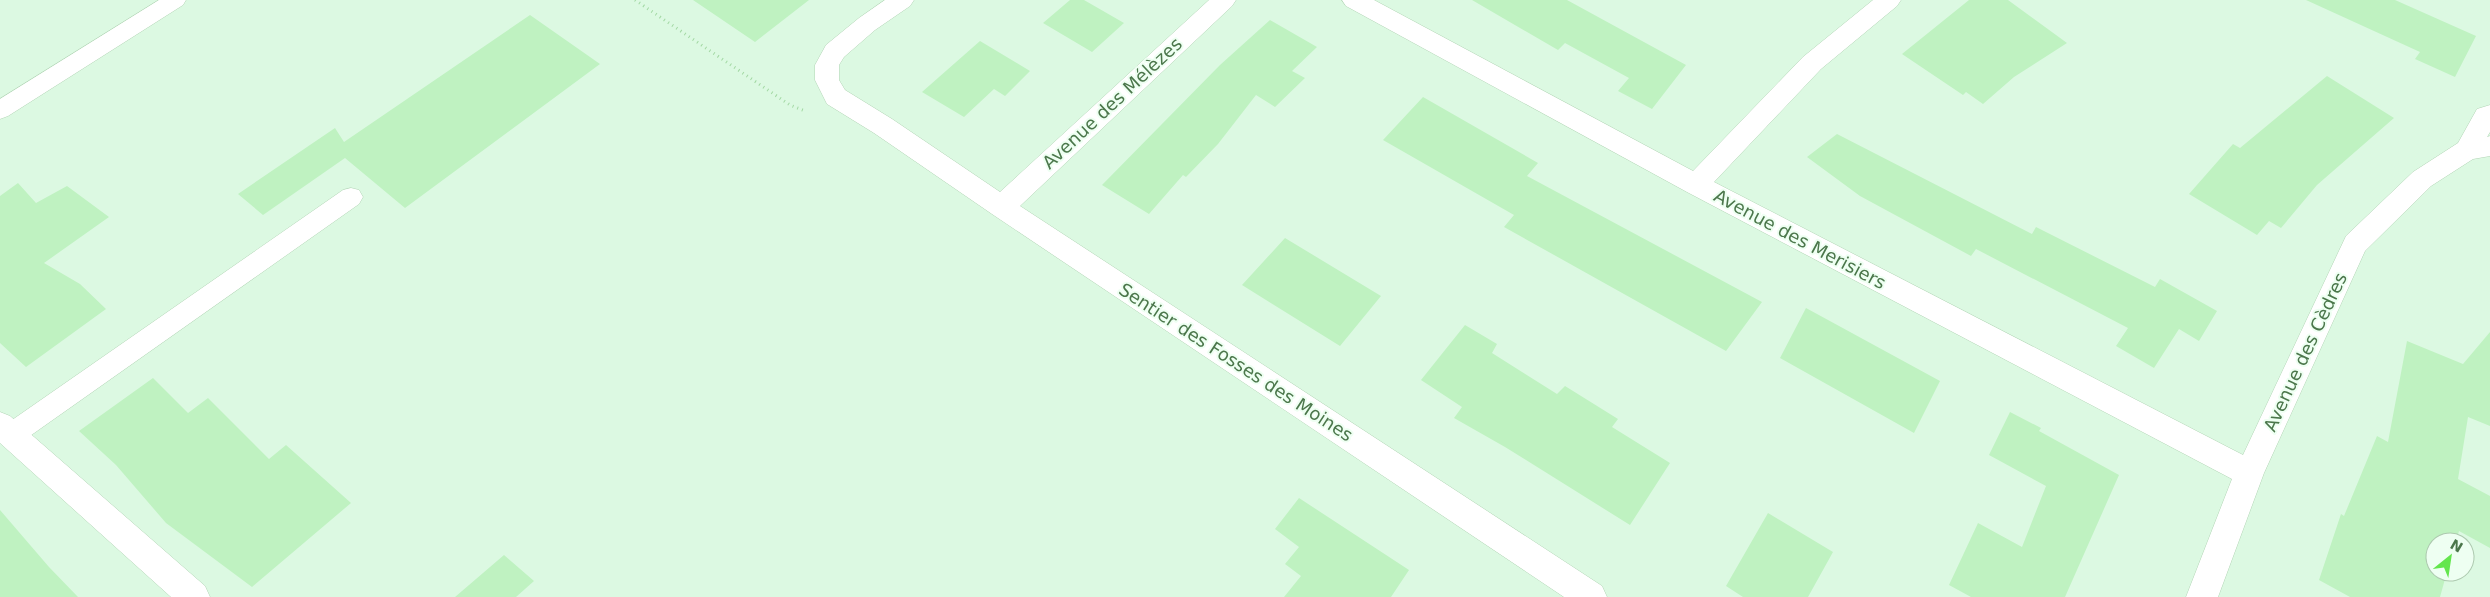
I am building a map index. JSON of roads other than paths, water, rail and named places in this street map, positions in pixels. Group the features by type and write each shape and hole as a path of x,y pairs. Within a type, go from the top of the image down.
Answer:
{"street":[{"name":"Sentier des Fosses des Moines","path":"902,0 867,24 835,51 827,65 827,80 836,97 883,126 1591,597"},
{"name":"Avenue des Mélèzes","path":"1001,206 1224,0"},
{"name":"Avenue des Merisiers","path":"1354,0 1696,185 2249,473"},
{"path":"1696,185 1812,63 1889,0"},
{"name":"Avenue des Cèdres","path":"2202,597 2249,473 2355,244 2422,179 2479,148 2486,116 2490,115"},
{"path":"6,430 194,597"}],"lane":[{"path":"0,110 175,0"},
{"path":"6,430 351,197"}]}
